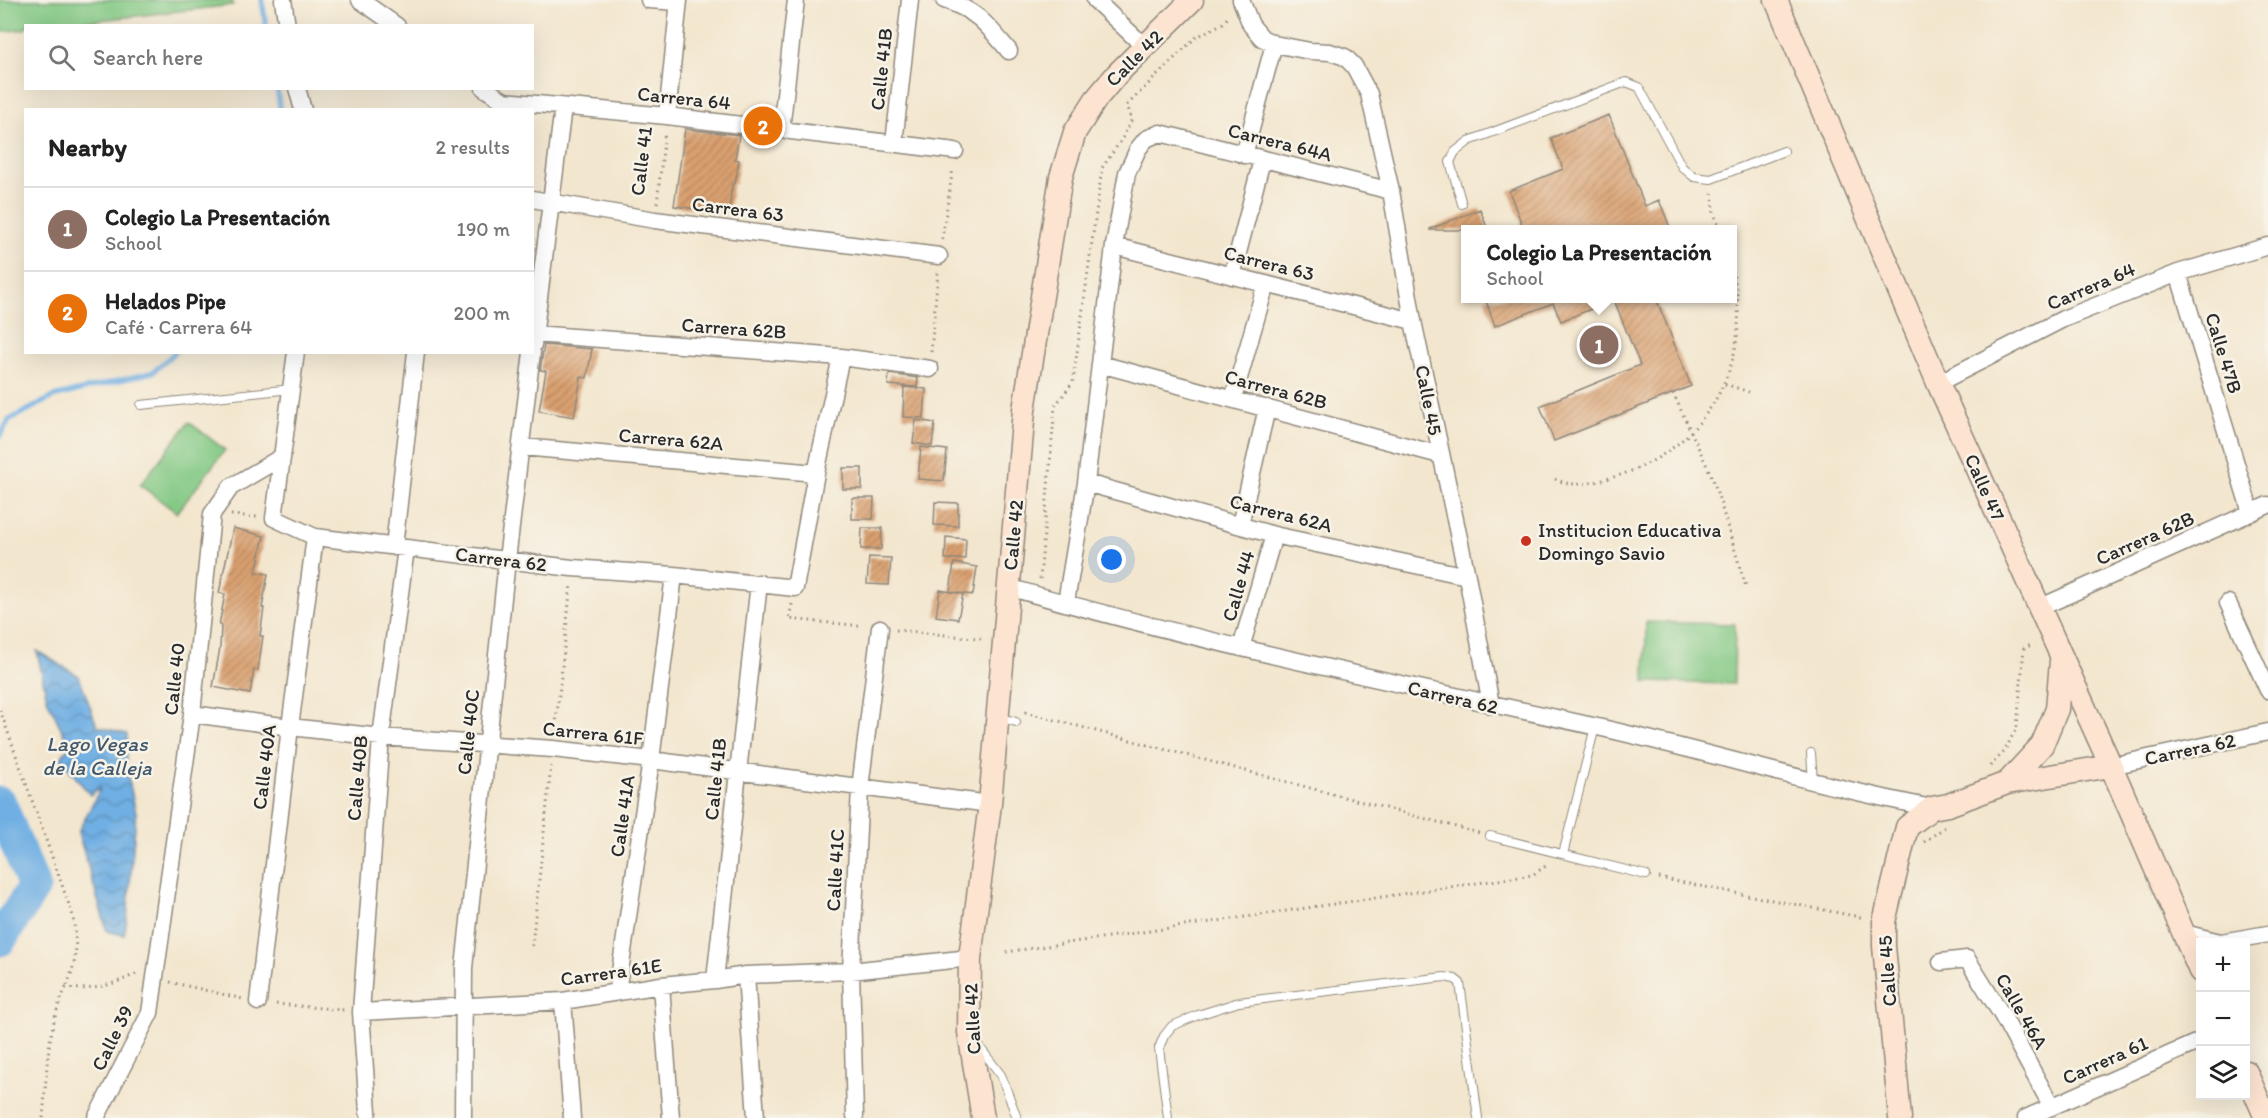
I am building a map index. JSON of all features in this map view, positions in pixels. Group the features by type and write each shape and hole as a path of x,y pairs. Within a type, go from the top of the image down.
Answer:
{"street":[{"path":"283,0 287,24"},
{"path":"360,0 394,24"},
{"path":"649,0 679,1"},
{"path":"781,130 796,0"},
{"name":"Calle 41B","path":"894,144 910,0"},
{"path":"944,0 961,5 975,13 1009,51"},
{"path":"1095,0 1145,47"},
{"name":"Calle 42","path":"983,1118 969,1032 970,958 990,804 1009,717 1008,587 1024,410 1061,177 1075,132 1096,99 1117,74 1192,0"},
{"name":"Calle 47","path":"1776,0 1938,382 2196,957"},
{"name":"Calle 41","path":"667,116 679,1"},
{"path":"1242,2 1251,25 1262,38 1274,44 1244,155"},
{"name":"Calle 45","path":"1274,44 1310,51 1330,52 1345,57 1354,66 1369,94 1391,191 1413,321 1467,576 1491,705"},
{"path":"298,90 302,108"},
{"name":"Carrera 64","path":"487,90 504,101 667,116 955,151"},
{"name":"Calle 40C","path":"534,333 563,107"},
{"name":"Carrera 64A","path":"1114,246 1127,173 1138,149 1146,139 1160,133 1391,191"},
{"path":"1232,276 1262,160"},
{"name":"Carrera 63","path":"534,199 655,220 939,256"},
{"path":"1066,602 1086,483 1114,246"},
{"name":"Carrera 63","path":"1114,246 1413,321"},
{"name":"Carrera 64","path":"1938,382 2063,319 2178,273 2268,246"},
{"name":"Calle 47B","path":"2178,273 2251,513"},
{"path":"1233,399 1266,284"},
{"name":"Carrera 62B","path":"534,333 841,357 930,369"},
{"path":"274,518 280,458 296,354"},
{"name":"Calle 40B","path":"361,1012 381,737 416,354"},
{"name":"Calle 40C","path":"463,1118 464,968 507,560 532,354"},
{"path":"816,473 841,357"},
{"name":"Carrera 62B","path":"1100,364 1440,455"},
{"name":"Calle 44","path":"1240,525 1267,408"},
{"name":"Carrera 62A","path":"522,447 816,473"},
{"name":"Calle 40","path":"160,936 192,714 212,514 231,487 280,458"},
{"name":"Carrera 62","path":"274,518 315,537 572,568 674,575 795,588 816,473"},
{"name":"Carrera 62A","path":"1086,483 1275,535 1467,576"},
{"name":"Carrera 62B","path":"2039,608 2268,506"},
{"name":"Calle 44","path":"1241,648 1275,535"},
{"name":"Calle 40A","path":"258,1002 315,537"},
{"name":"Calle 41A","path":"617,992 651,759 674,575"},
{"name":"Calle 41B","path":"715,980 759,584"},
{"name":"Carrera 62","path":"1008,587 1241,648 1595,727 1813,783 1899,802"},
{"path":"2228,603 2268,690"},
{"name":"Calle 41C","path":"855,1116 851,971 860,788 880,628"},
{"path":"2007,783 2042,745 2057,710 2061,657"},
{"name":"Carrera 61F","path":"192,714 381,737 651,759 990,804"},
{"name":"Carrera 62","path":"2111,766 2268,732"},
{"path":"1940,806 1899,802 1907,827 1940,806 2007,783 2111,766"},
{"name":"Calle 45","path":"1900,1118 1884,922 1907,827"},
{"path":"2184,933 2205,938"},
{"path":"2244,938 2268,934"},
{"name":"Calle 39","path":"96,1118 150,1013 148,975 160,936"},
{"name":"Carrera 61E","path":"361,1012 563,1001 661,985 746,975 851,971 970,958"},
{"name":"Calle 46A","path":"1941,963 1967,959 2002,1015 2052,1107"},
{"path":"746,975 756,1118"},
{"path":"661,985 671,1118"},
{"path":"563,1001 572,1118"},
{"path":"361,1012 368,1112"},
{"name":"Carrera 61","path":"2026,1118 2196,1043"},
{"path":"2250,1081 2266,1118"}],"lane":[{"path":"1462,204 1450,162 1455,152 1469,141 1626,82 1639,87 1682,167 1694,177 1711,179 1784,151"},
{"path":"141,405 291,389"},
{"path":"1563,854 1595,727"},
{"path":"1811,753 1813,783"},
{"path":"1490,836 1646,875"},
{"path":"1168,1118 1159,1048 1164,1036 1172,1026 1197,1015 1239,1002 1444,976 1460,983 1478,1118"},
{"path":"969,1032 1001,1075 1017,1118"}],"path":[{"path":"1039,596 1055,406 1073,382 1102,168 1122,139 1132,119 1127,105 1195,38 1223,22 1242,2"},
{"name":"Calle 41","path":"655,220 667,116"},
{"path":"1711,179 1713,213 1718,225"},
{"path":"1555,479 1565,484 1584,485 1630,472 1675,448 1692,433 1725,384 1738,326 1737,296"},
{"path":"1725,384 1749,392"},
{"path":"1673,393 1713,479 1746,587"},
{"path":"212,514 274,518"},
{"path":"1984,770 2004,752 2017,727 2024,648 2052,636"},
{"path":"0,710 73,916 77,950 74,966 52,1025 43,1118"},
{"path":"1009,717 1490,836"},
{"path":"1922,844 1947,825 1940,806"},
{"path":"1006,952 1532,875 1563,854"},
{"path":"1646,875 1860,917"},
{"path":"66,988 88,990 148,975 178,985 258,1002 361,1012"}],"green space":[{"path":"0,0 232,0 233,5 65,24 24,24 24,29 0,32"},
{"path":"189,422 225,450 177,513 140,485"},
{"path":"1646,622 1735,624 1734,684 1645,682"}],"water":[{"name":"Lago Vegas de la Calleja","path":"37,651 79,676 97,726 127,734 126,766 136,813 124,935 107,931 78,832 101,787 90,795 61,759 69,745 47,699"}],"building":[{"path":"1609,115 1645,206 1659,200 1669,225 1522,225 1509,191 1563,169 1551,138"},
{"path":"685,129 739,135 735,159 739,160 735,184 732,184 729,213 674,206"},
{"path":"1480,209 1486,225 1461,225 1461,230 1430,229"},
{"path":"1487,303 1553,303 1495,326"},
{"path":"1553,303 1606,303 1561,321"},
{"path":"1615,303 1658,303 1691,386 1554,441 1540,406 1640,365"},
{"path":"544,345 592,349 587,378 581,377 574,417 539,411 546,371 540,370"},
{"path":"889,374 918,378 917,387 888,385"},
{"path":"904,387 926,389 924,418 903,417"},
{"path":"916,420 935,423 932,446 913,443"},
{"path":"921,447 947,450 944,481 918,479"},
{"path":"843,468 862,468 862,489 843,489"},
{"path":"852,498 874,498 873,519 852,519"},
{"path":"935,502 958,503 958,526 934,525"},
{"path":"233,528 264,536 256,572 268,574 262,608 264,608 260,636 263,636 258,670 254,670 250,694 213,687 220,648 221,625 219,625 225,594 219,593"},
{"path":"862,528 882,528 881,549 861,549"},
{"path":"946,537 966,539 965,559 945,559"},
{"path":"869,557 891,558 889,585 867,584"},
{"path":"954,563 977,567 973,595 950,592"},
{"path":"940,590 963,594 958,619 936,616"}],"waterway":[{"path":"262,0 266,24"},
{"path":"277,90 280,108"},
{"path":"0,436 9,420 53,397 153,372 173,354"},
{"path":"0,803 34,887 0,940"}],"place":[{"name":"Helados Pipe","path":"763,126"},
{"name":"Colegio La Presentación","path":"1599,345"},
{"name":"Institucion Educativa Domingo Savio","path":"1526,541"}]}
